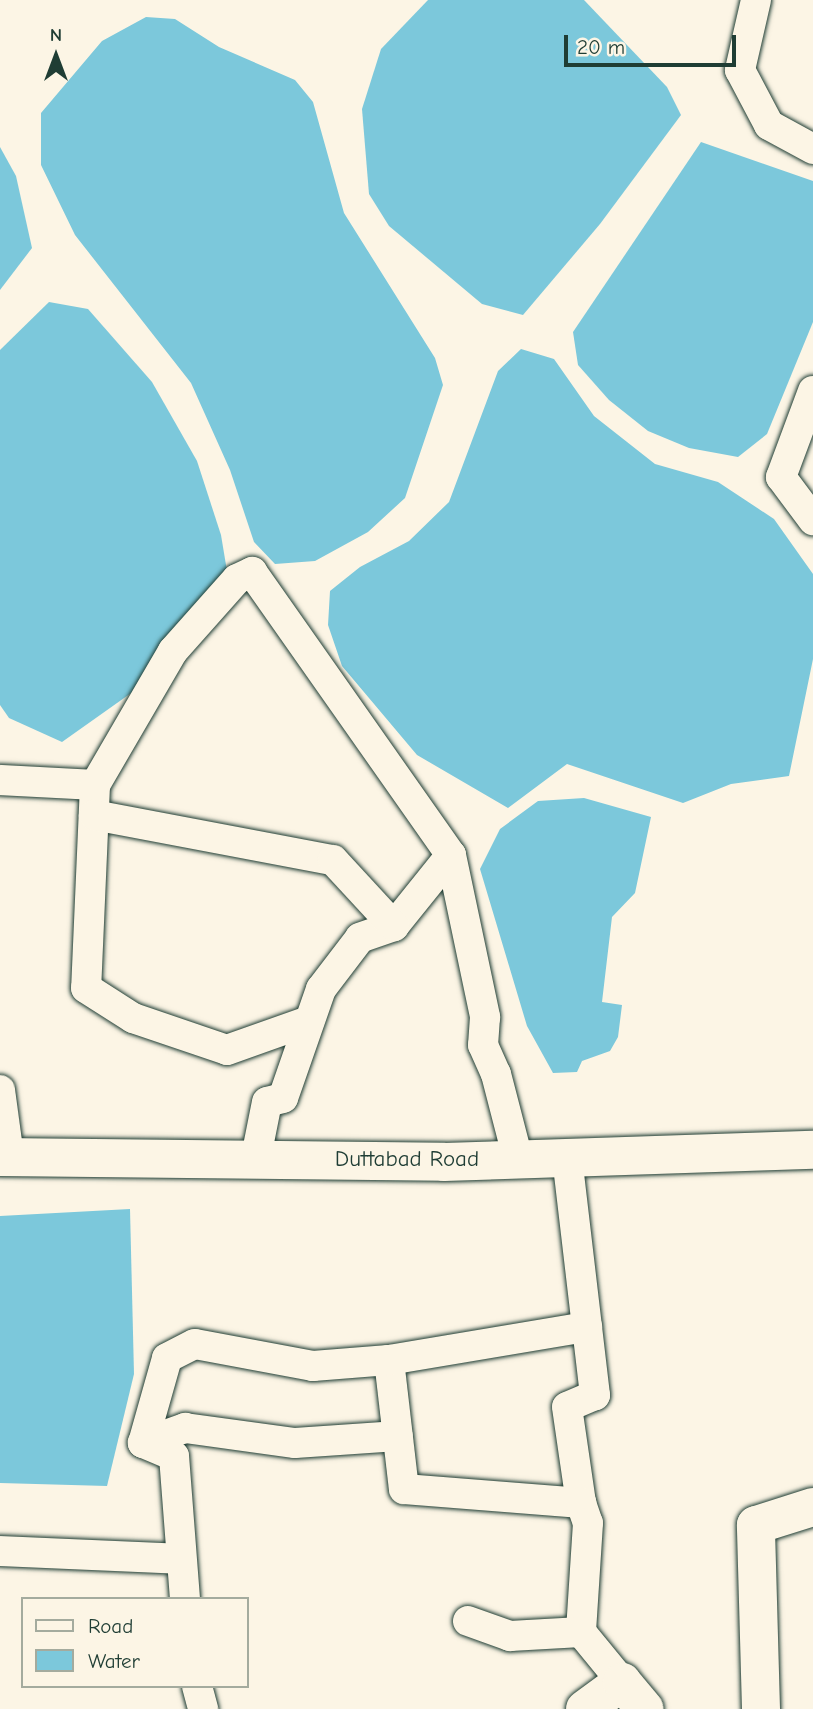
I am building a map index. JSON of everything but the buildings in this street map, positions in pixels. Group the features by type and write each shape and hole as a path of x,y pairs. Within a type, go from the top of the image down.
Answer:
{"main road":[{"name":"Duttabad Road","path":"4,1157 519,1159 813,1150"},
{"path":"761,1709 756,1525 813,1507"},
{"path":"585,1709 634,1696"}],"lane":[{"path":"756,0 740,70 769,125 813,149"},
{"path":"813,391 781,477 813,520"},
{"path":"309,1021 227,1049 133,1018 86,988 95,785 173,651 237,579 252,572 451,855 485,1017 483,1045 496,1074 519,1159"},
{"path":"0,780 95,785"},
{"path":"94,816 333,860 394,926"},
{"path":"256,1157 267,1102 283,1098 320,989 360,938 394,926 451,855"},
{"path":"0,1090 4,1157"},
{"path":"567,1157 595,1395 567,1407 581,1503 588,1523 581,1632 634,1696"},
{"path":"143,1443 167,1358 195,1343 313,1366 389,1360 587,1327"},
{"path":"389,1360 404,1489 581,1503"},
{"path":"143,1443 185,1428 295,1443 398,1436"},
{"path":"143,1443 174,1456 185,1597"},
{"path":"0,1551 181,1559"},
{"path":"468,1621 510,1636 581,1632"},
{"path":"198,1688 204,1709"}],"water":[{"path":"428,0 584,0 667,87 681,115 600,224 523,315 482,304 389,226 369,194 362,109 381,49"},
{"path":"146,17 175,19 219,47 295,80 313,102 344,213 435,358 443,385 405,498 368,532 315,561 275,564 254,542 230,470 191,383 75,235 41,165 41,113 102,41"},
{"path":"701,142 813,181 813,322 767,434 738,457 689,448 648,431 609,400 578,365 573,332"},
{"path":"0,147 16,176 32,248 0,290"},
{"path":"49,302 88,309 152,382 197,461 221,535 229,583 134,691 62,742 9,718 0,705 0,350"},
{"path":"521,349 554,359 594,416 655,464 718,482 774,519 813,574 813,659 789,776 731,784 683,803 567,764 508,808 417,755 342,666 328,625 330,591 360,567 409,541 449,502 498,371"},
{"path":"584,798 651,817 635,893 612,917 602,1002 622,1005 618,1037 610,1051 582,1061 577,1072 553,1073 527,1026 480,869 500,829 538,801"},
{"path":"130,1209 134,1374 107,1486 0,1483 0,1216"}]}
